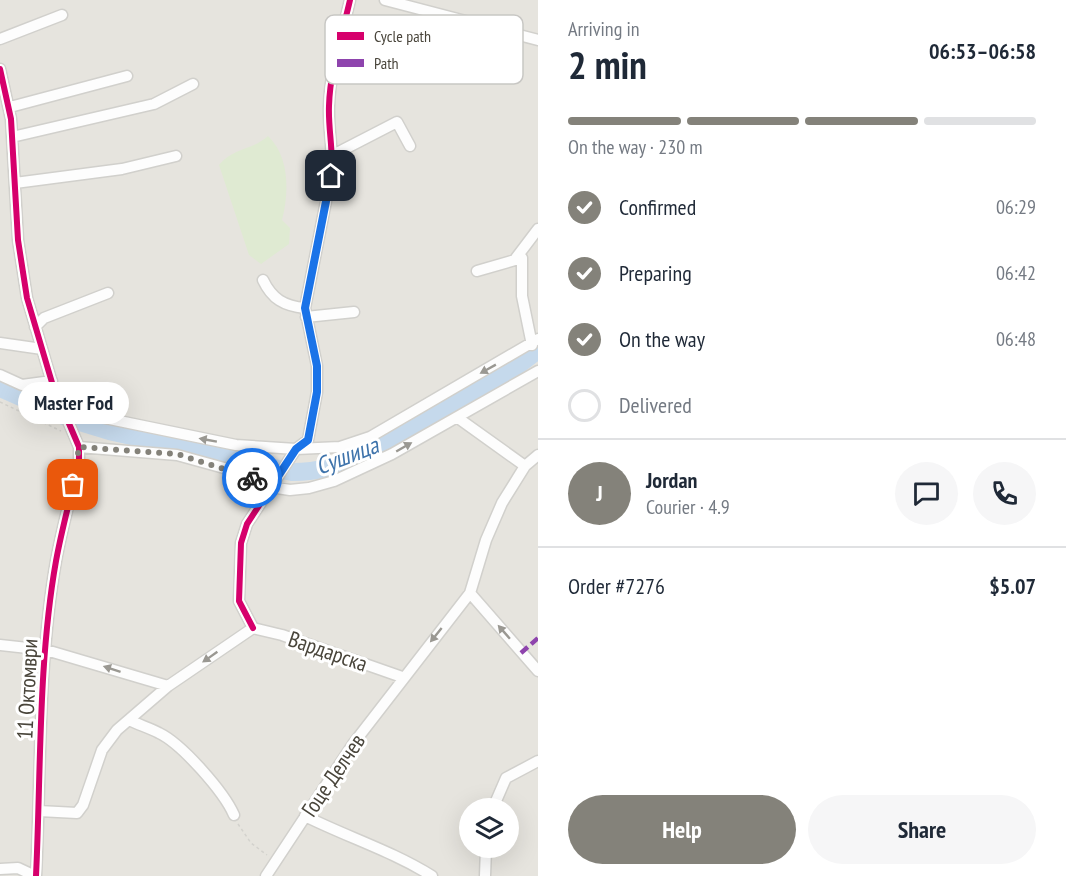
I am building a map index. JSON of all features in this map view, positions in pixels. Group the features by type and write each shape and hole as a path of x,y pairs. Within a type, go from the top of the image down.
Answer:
{"street":[{"path":"346,15 350,0"},
{"path":"385,0 442,15"},
{"path":"0,39 62,15"},
{"path":"523,36 538,40"},
{"path":"0,69 10,107 18,240 35,327 52,381 77,442 177,454 236,471 271,487 290,490 334,481 458,418 538,372"},
{"path":"10,107 128,76"},
{"path":"12,137 154,104 193,84"},
{"path":"39,811 72,814 80,809 102,750 117,730 168,686 253,628 239,601 241,543 247,524 271,487 296,449 308,440 317,392 317,366 306,312 333,155 328,108 330,84"},
{"path":"333,155 397,122 410,146"},
{"path":"15,183 122,169 176,156"},
{"path":"516,258 538,229"},
{"path":"62,406 90,415 177,435 236,445 296,449 340,447 370,437 535,342 522,296 522,258 477,271"},
{"path":"263,280 270,294 280,302 306,312 354,312"},
{"path":"35,327 44,318 108,294"},
{"path":"0,343 42,349"},
{"path":"0,375 22,385 52,381"},
{"path":"458,418 525,466"},
{"name":"11 Октомври","path":"36,876 46,650 56,561 78,463 77,442"},
{"path":"538,455 525,466 502,503 486,540 470,593 538,671"},
{"name":"Гоце Делчев","path":"266,876 326,781 402,677 470,593"},
{"name":"Вардарска","path":"253,628 282,635 402,677"},
{"path":"0,645 46,650 168,686"},
{"path":"129,720 159,733 183,749 224,794 234,815"},
{"path":"497,798 506,778 538,761"},
{"path":"305,816 352,839 404,858 432,876"},
{"path":"485,876 486,858"},
{"path":"0,869 18,868 36,876"}],"path":[{"path":"0,402 77,442"},
{"path":"234,815 251,843 277,860"}],"shaded area":[{"path":"0,0 538,0 538,876 0,876"}],"green space":[{"path":"268,136 280,154 284,165 286,198 282,220 290,228 289,244 261,264 249,255 219,165 230,155"}],"waterway":[{"name":"Сушица","path":"0,388 73,420 109,431 292,472 302,472 329,468 363,454 513,369 538,350"}],"marked path":[{"path":"521,653 538,638"}],"cycle path":[{"path":"346,15 350,0"},
{"path":"0,69 11,119 18,240 27,298 53,386 79,447 79,463 56,561 46,638 36,876"},
{"path":"253,628 239,601 241,543 247,524 296,449 308,440 317,392 317,366 305,308 331,176 329,115 331,84"}],"way so far":[{"path":"73,485 79,447 177,454 252,478"}],"place":[{"name":"Master Fod","path":"73,485"}],"route":[{"path":"252,478 271,487 296,449 308,440 317,392 317,366 305,308 322,212 331,176"}]}
